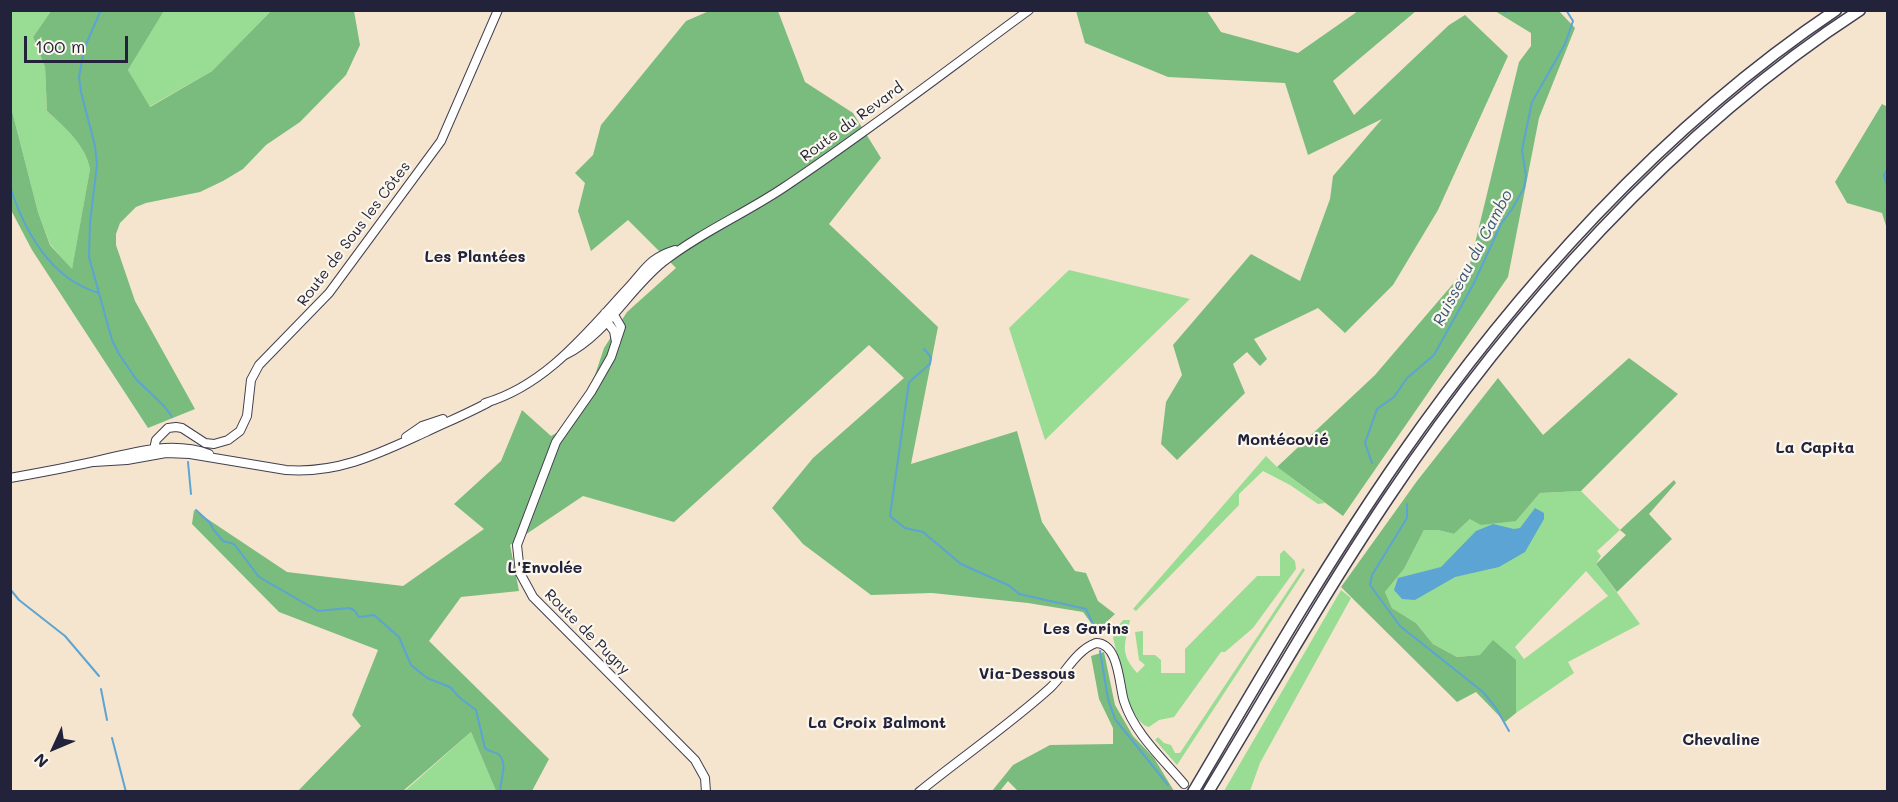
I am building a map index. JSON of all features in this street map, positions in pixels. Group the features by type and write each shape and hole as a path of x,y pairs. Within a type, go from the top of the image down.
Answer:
{"highway":[{"path":"1193,792 1297,617 1358,520 1422,427 1503,323 1586,228 1666,147 1751,72 1836,10"},
{"path":"1208,792 1316,612 1390,495 1461,396 1517,327 1612,220 1702,130 1786,62 1860,10"}],"street":[{"name":"Route de Sous les Côtes","path":"176,427 204,442 214,444 228,440 240,431 247,416 251,380 259,365 329,293 441,141 498,10"},
{"name":"Route du Revard","path":"566,356 654,270 685,246 781,189 1029,10"},
{"name":"Route du Revard","path":"10,478 94,462 116,455 190,449 228,460 286,470 338,467 392,447 422,426 522,388 584,345 606,322 609,314"},
{"name":"Route de Pugny","path":"609,314 621,327 616,344 606,367 556,442 548,461 517,545 520,573 533,597 695,760 705,777 706,792"},
{"path":"606,322 614,331 616,344"},
{"path":"161,451 156,440 163,432 176,427"},
{"path":"161,451 165,437 176,427"},
{"path":"919,792 1039,697 1059,679 1083,651 1096,643 1106,645 1113,653 1124,702 1138,729 1184,784"}],"green space":[{"path":"10,11 51,11 33,37 45,67 47,111 79,144 90,169 72,270 50,244 38,212 11,107"},
{"path":"51,11 164,11 128,70 150,107 212,71 271,11 354,11 360,45 346,75 300,122 266,145 243,169 223,181 200,192 136,207 120,223 116,234 116,245 135,301 195,409 148,428 32,250 11,210 11,107 38,212 50,245 72,269 90,169 79,144 47,111 45,67 33,37"},
{"path":"164,11 271,11 212,71 149,107 128,70"},
{"path":"709,11 778,11 805,82 853,113 881,158 829,224 938,327 911,464 1017,431 1042,522 1075,571 1086,573 1098,601 1115,614 1097,631 1083,612 1028,603 932,593 871,595 803,544 772,508 813,458 904,378 869,345 674,522 583,496 510,545 519,591 461,597 429,641 549,759 532,791 496,791 471,732 403,791 298,791 361,726 352,715 378,650 279,612 192,524 194,510 287,572 403,586 484,529 454,504 501,461 522,410 551,436 567,427 588,396 604,348 627,312 676,268 628,220 591,251 578,211 585,183 575,173 593,155 601,125 686,21"},
{"path":"1076,11 1207,11 1221,32 1298,53 1358,11 1416,11 1333,81 1354,115 1449,25 1465,15 1508,56 1438,210 1393,285 1345,333 1318,308 1254,339 1267,359 1260,366 1247,352 1233,364 1245,393 1177,460 1161,444 1166,402 1182,375 1173,345 1251,254 1300,281 1330,199 1333,176 1382,119 1308,155 1285,83 1168,77 1085,43"},
{"path":"1495,11 1559,11 1575,28 1539,118 1508,277 1343,516 1277,467 1375,375 1470,264 1519,62 1531,46 1531,33"},
{"path":"1882,104 1888,107 1887,229 1882,213 1847,203 1835,182"},
{"path":"1069,270 1190,299 1045,440 1009,328"},
{"path":"1629,358 1678,394 1581,491 1540,493 1516,521 1481,525 1470,519 1454,534 1438,530 1424,530 1404,569 1385,592 1392,608 1416,623 1433,644 1457,657 1480,655 1493,640 1516,660 1516,713 1505,722 1476,692 1457,702 1341,587 1417,481 1498,378 1543,435"},
{"path":"1266,456 1325,503 1318,504 1290,485 1263,471 1239,494 1239,505 1136,611 1133,609"},
{"path":"1674,480 1676,483 1649,514 1672,539 1617,592 1596,564 1626,535 1620,530"},
{"path":"1581,491 1620,530 1597,551 1601,556 1596,564 1640,624 1568,662 1574,673 1516,713 1515,660 1480,655 1457,657 1433,644 1416,623 1392,608 1385,592 1404,569 1424,530 1438,530 1454,534 1470,519 1516,521 1540,493","holes":["1586,571 1608,596 1524,659 1515,647"]},
{"path":"1284,550 1295,561 1296,569 1253,628 1225,652 1221,652 1174,717 1159,720 1149,727 1141,723 1125,688 1113,638 1123,620 1130,620 1125,648 1131,666 1137,673 1145,665 1139,660 1135,632 1143,631 1143,655 1155,655 1161,660 1161,673 1185,673 1185,649 1257,576 1280,576 1280,554"},
{"path":"1303,568 1305,570 1177,765 1155,740 1158,737 1164,743 1171,745 1175,753 1180,753"},
{"path":"1341,590 1351,598 1260,763 1250,791 1224,791"},
{"path":"1104,652 1115,705 1133,736 1154,758 1174,791 1018,791 1008,781 1000,791 992,791 1013,765 1050,745 1113,744 1113,728 1099,699 1091,656"},
{"path":"471,732 496,791 403,792 407,789"}],"water":[{"path":"1535,508 1544,513 1544,519 1525,552 1499,567 1455,577 1415,600 1402,599 1394,590 1398,578 1441,567 1476,531 1493,524 1514,529 1520,528"}],"waterway":[{"path":"101,10 84,49 79,77 95,146 97,165 90,222 89,257 112,340 119,354 136,379 172,417"},
{"name":"Ruisseau du Cambo","path":"1503,10 1505,12 1508,10"},
{"name":"Ruisseau du Cambo","path":"1372,463 1365,443 1377,409 1394,397 1407,378 1434,355 1474,283 1501,224 1524,188 1526,176 1522,150 1532,102 1565,44 1573,21 1566,10"},
{"path":"1888,168 1884,175 1888,189"},
{"path":"10,187 23,221 42,252 67,277 99,293"},
{"path":"924,349 931,357 930,364 909,382 890,516 905,528 923,532 961,564 1010,586 1019,594 1086,609 1097,633"},
{"path":"188,462 191,494"},
{"path":"1407,504 1407,518 1372,575 1370,585 1400,626 1483,692 1496,708 1509,731"},
{"path":"196,510 210,523 223,541 234,544 259,577 318,611 349,608 354,610 359,617 374,615 399,637 411,665 427,678 450,687 476,710 485,748 498,754 503,762 500,792"},
{"path":"10,589 19,600 65,636 99,676"},
{"path":"1100,651 1108,699 1115,719 1168,785"},
{"path":"101,689 107,720"},
{"path":"112,738 126,792"}],"district":[{"name":"Les Plantées","path":"475,257"},
{"name":"Montécovié","path":"1283,440"},
{"name":"La Capita","path":"1815,448"},
{"name":"L'Envolée","path":"545,568"},
{"name":"Les Garins","path":"1086,629"},
{"name":"Via-Dessous","path":"1027,674"},
{"name":"La Croix Balmont","path":"877,723"},
{"name":"Chevaline","path":"1721,740"}]}
